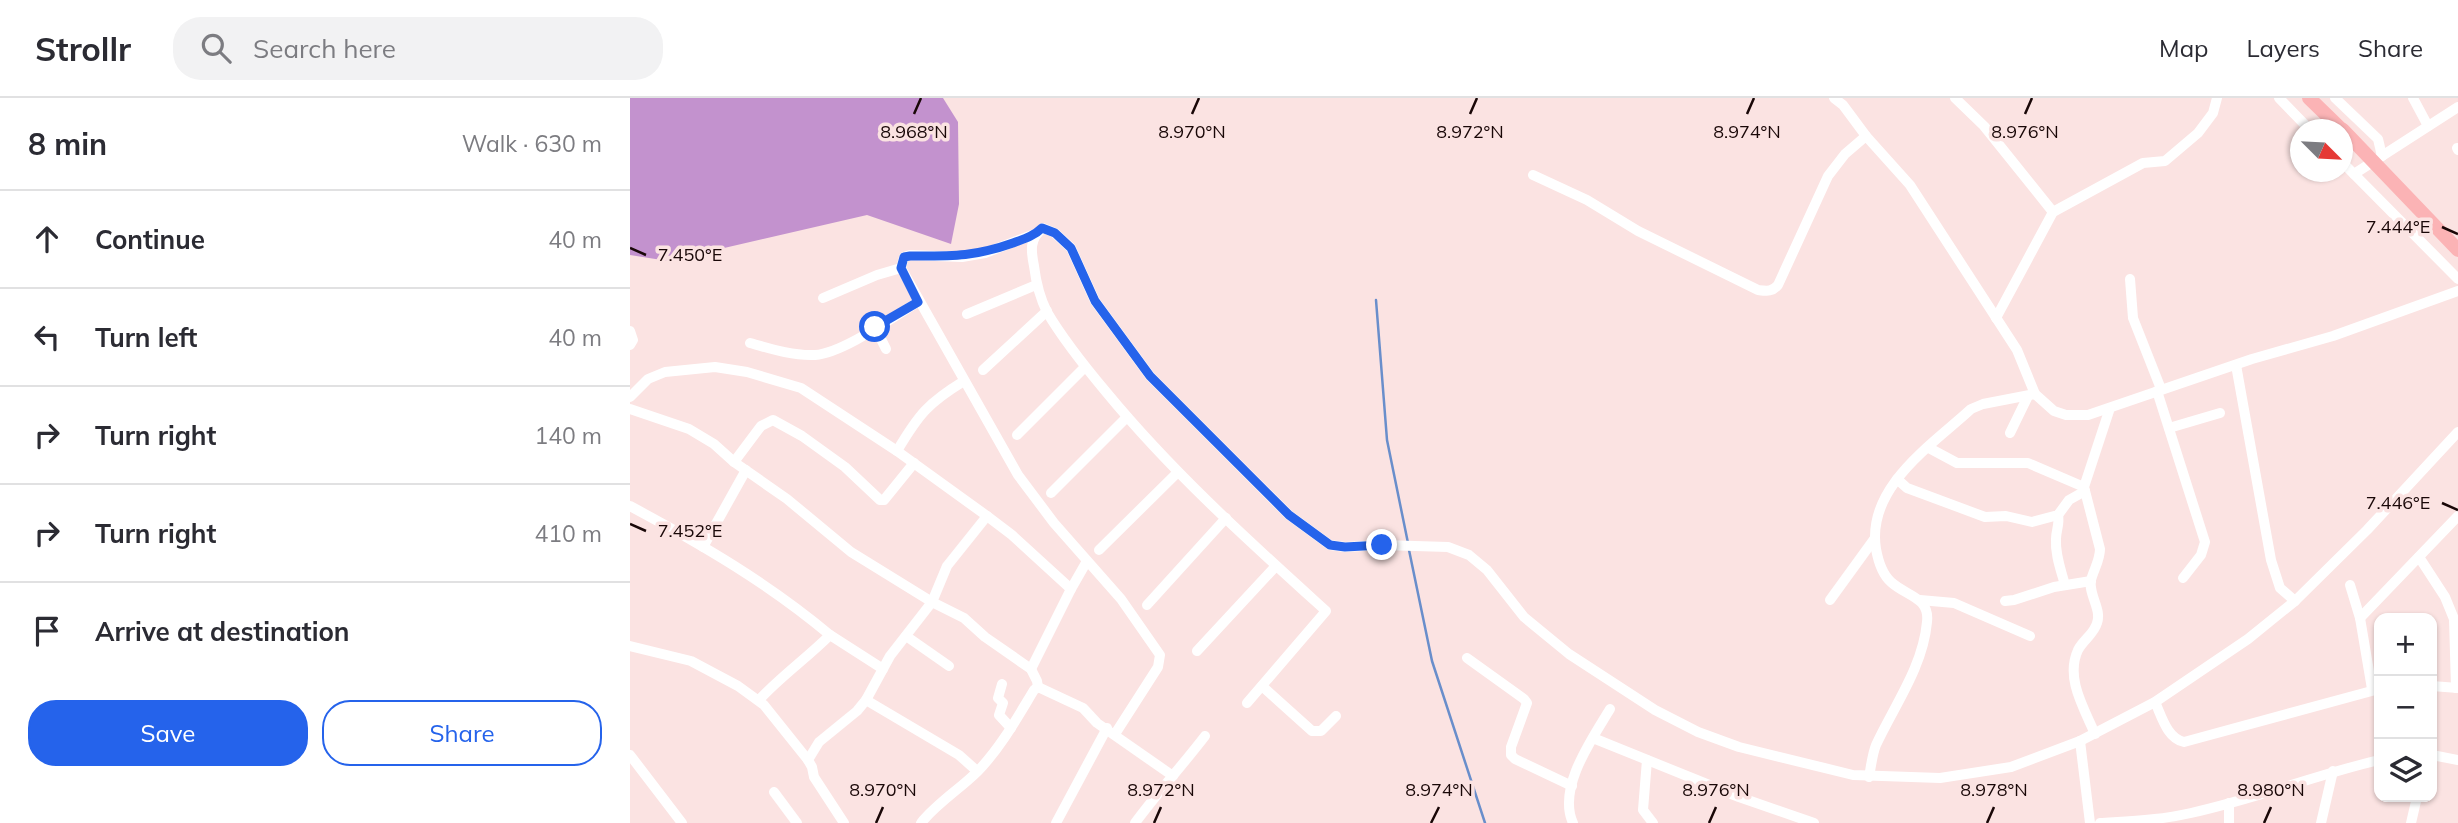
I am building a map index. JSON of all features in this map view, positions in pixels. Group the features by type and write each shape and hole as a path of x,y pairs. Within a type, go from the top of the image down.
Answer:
{"main road":[{"path":"2309,98 2331,119"},
{"path":"2353,139 2378,158 2458,250"}],"street":[{"path":"1834,98 1843,105 1910,185 2020,356 2032,395 2066,415 2088,415 2110,408 2333,335 2458,290"},
{"path":"1955,98 1984,126 2053,212"},
{"path":"1996,318 2053,212 2143,163 2165,161 2198,133 2213,113 2217,98"},
{"path":"2279,98 2299,119"},
{"path":"2335,98 2378,139 2378,158"},
{"path":"2413,98 2428,126"},
{"path":"2458,107 2354,174 2458,279"},
{"path":"1533,175 1587,200 1638,230 1758,290 1769,291 1778,285 1828,177 1845,154 1866,135"},
{"path":"1056,823 1111,731 1158,667 1160,655 1121,599 1054,523 1018,475 918,302 901,268 904,257 962,257 985,253 1035,234 1042,228 1055,233 1071,248 1095,301 1150,376 1289,515 1330,545 1448,547 1469,555 1487,570 1524,617 1569,654 1643,703 1687,727 1739,747 1801,764 1869,776 1940,778 2011,767 2080,741 2155,702 2248,639 2295,601 2367,530 2458,432"},
{"path":"1035,234 1031,248 1036,285 1047,311 1085,367 1126,417 1178,472 1275,567 1326,611 1247,703"},
{"path":"823,298 901,268"},
{"path":"2130,279 2133,318 2159,390 2205,542 2201,555 2183,579"},
{"path":"967,314 1036,285"},
{"path":"750,343 786,353 817,355 849,343 918,302"},
{"path":"983,370 1047,311"},
{"path":"875,327 886,349"},
{"path":"630,331 633,340 630,345"},
{"path":"2236,365 2272,565 2280,588 2295,601"},
{"path":"630,397 649,379 665,372 715,367 747,372 809,392 988,516 1071,589"},
{"path":"1017,435 1085,367"},
{"path":"897,451 909,430 931,402 964,381"},
{"path":"2010,433 2032,395"},
{"path":"1869,776 1875,747 1918,659 1928,615 1920,600 1891,582 1880,565 1875,538 1881,508 1897,479 1977,406 2032,395"},
{"path":"2095,734 2074,684 2075,661 2079,648 2097,625 2098,616 2091,582 2100,549 2085,489 2110,408"},
{"path":"630,409 689,429 714,444 734,462 793,503 851,552 964,618 985,637 1031,669 1038,687"},
{"path":"2169,428 2220,413"},
{"path":"1051,494 1126,417"},
{"path":"734,462 761,426 773,420 786,425 834,459 880,500 884,500 914,463"},
{"path":"1928,448 1957,463 2028,463 2085,489"},
{"path":"703,547 746,470"},
{"path":"1099,550 1178,472"},
{"path":"1897,479 1908,488 1985,517 2006,516 2032,522 2058,515 2069,500 2085,489"},
{"path":"630,506 703,547 789,601 830,635 883,668"},
{"path":"2058,515 2060,524 2056,536 2057,550 2065,585"},
{"path":"808,760 819,742 857,711 866,700 883,668 932,601 947,566 988,516"},
{"path":"2360,618 2458,516"},
{"path":"1147,606 1226,518"},
{"path":"1830,600 1875,538"},
{"path":"1862,556 1880,565"},
{"path":"2419,557 2445,597 2454,619 2457,688 2437,686"},
{"path":"1031,669 1087,561"},
{"path":"1197,651 1275,567"},
{"path":"2005,601 2065,585 2091,582"},
{"path":"2350,585 2374,680"},
{"path":"1920,600 1954,603 2029,636"},
{"path":"759,700 830,635"},
{"path":"906,636 949,666"},
{"path":"630,646 691,661 759,700 808,760 814,777 844,823"},
{"path":"1467,658 1524,698 1527,704 1511,747 1514,759 1572,786"},
{"path":"1002,684 998,698 1003,703 999,715 1011,728"},
{"path":"1262,686 1312,731 1321,731 1336,716"},
{"path":"1038,687 1079,706 1097,723 1173,776"},
{"path":"921,823 977,771 1011,728 1038,687"},
{"path":"2155,702 2171,735 2184,742 2374,690"},
{"path":"866,700 959,755 977,771"},
{"path":"1573,823 1568,812 1579,762 1610,709"},
{"path":"1135,823 1205,736"},
{"path":"1593,738 1739,797 1814,823"},
{"path":"2080,741 2090,823"},
{"path":"630,755 682,823"},
{"path":"2437,756 2458,760"},
{"path":"1647,760 1643,810 1653,823"},
{"path":"2099,823 2158,821 2374,761"},
{"path":"2322,823 2333,771"},
{"path":"774,792 797,823"},
{"path":"2411,823 2416,802"},
{"path":"2229,803 2230,823"}],"shaded area":[{"path":"630,98 943,98 958,122 959,204 951,244 867,215 668,261 630,255"}],"waterway":[{"path":"1376,300 1387,440 1408,543"},
{"path":"1409,550 1432,661 1485,823"}],"route":[{"path":"875,327 918,302 901,268 904,257 962,257 985,253 1035,234 1042,228 1055,233 1071,248 1095,301 1150,376 1289,515 1330,545 1382,545"}]}
